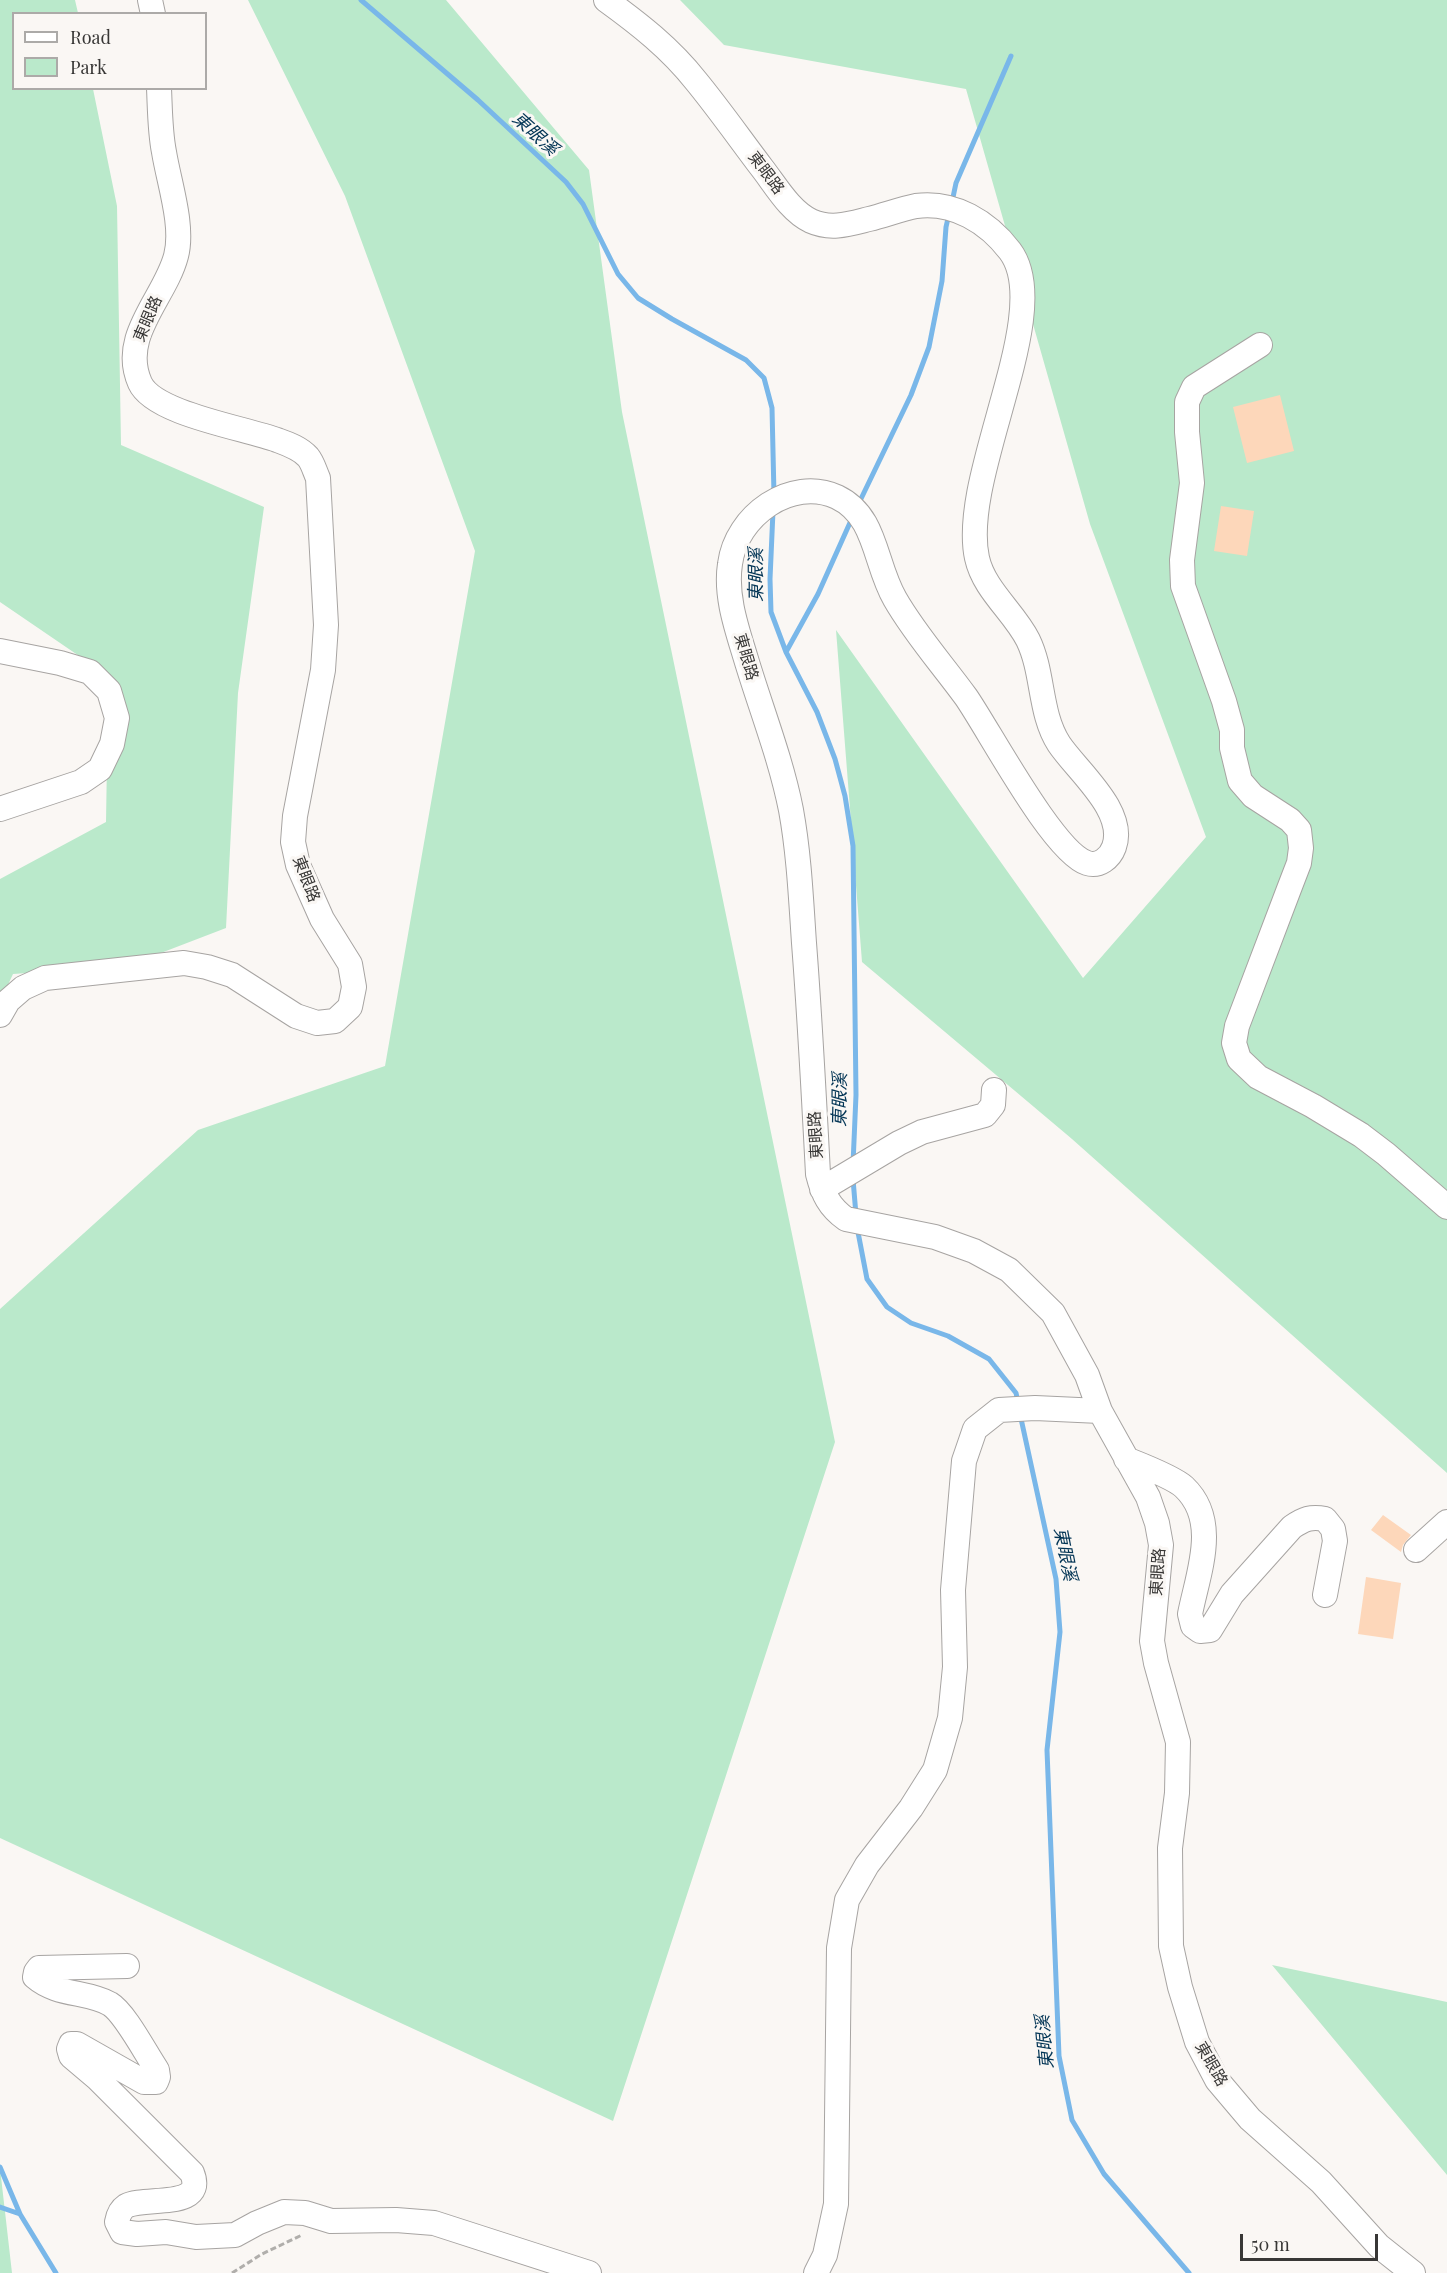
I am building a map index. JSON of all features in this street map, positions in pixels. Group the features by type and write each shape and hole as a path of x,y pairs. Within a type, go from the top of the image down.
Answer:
{"street":[{"name":"東眼路","path":"606,0 661,41 693,77 785,199 804,218 829,227 850,224 919,206 944,207 961,211 982,222 1014,255 1023,282 1022,327 977,501 976,553 981,573 1026,635 1040,678 1047,716 1059,744 1098,793 1115,820 1117,838 1113,854 1102,862 1090,864 1080,859 1055,835 1015,778 968,701 902,610 886,584 862,516 844,501 821,491 802,491 785,496 759,511 741,532 730,559 729,592 740,639 790,805 798,853 818,1174 822,1189 835,1211 846,1220 935,1237 974,1251 1009,1270 1053,1313 1087,1375 1100,1411 1148,1497 1157,1523 1161,1545 1152,1641 1178,1742 1176,1793 1170,1848 1171,1946 1180,1987 1197,2042 1217,2080 1250,2119 1321,2182 1379,2246 1413,2273"},
{"name":"東眼路","path":"0,1015 8,1001 23,988 45,978 184,963 232,975 296,1016 317,1023 335,1021 350,1007 354,987 350,964 322,919 298,865 293,842 295,816 323,670 326,625 318,478 309,458 295,447 172,409 151,397 141,384 136,365 135,344 144,320 176,257 179,239 163,149 159,90"},
{"path":"1260,345 1194,387 1187,402 1186,432 1192,483 1182,560 1183,586 1224,701 1232,730 1232,748 1240,781 1253,796 1290,820 1299,830 1301,848 1293,880 1237,1026 1234,1043 1239,1059 1258,1077 1361,1135 1447,1207"},
{"path":"0,651 60,663 90,672 109,691 117,718 112,744 100,769 81,782 0,809"},
{"path":"822,1189 899,1143 922,1132 985,1115 993,1105 994,1090"},
{"path":"816,2273 825,2255 836,2204 839,1948 848,1900 867,1865 911,1808 935,1770 950,1718 955,1667 953,1590 964,1461 975,1429 999,1410 1035,1408 1100,1411"},
{"path":"1126,1459 1184,1487 1200,1510 1206,1539 1190,1614 1193,1626 1200,1630 1210,1630 1233,1594 1292,1527 1313,1517 1325,1519 1333,1529 1335,1541 1325,1595"},
{"path":"1416,1550 1447,1522"},
{"path":"127,1966 39,1968 36,1972 36,1977 47,1986 108,2003 120,2014 157,2070 156,2082 144,2082 77,2044 71,2044 69,2049 71,2056 97,2078 192,2173 196,2182 194,2189 181,2199 126,2206 119,2213 117,2222 122,2232 137,2234 166,2232 196,2237 235,2235 284,2212 305,2213 331,2221 396,2220 434,2223 589,2273"}],"path":[{"path":"232,2273 262,2254 331,2221"}],"green space":[{"path":"0,0 75,0 78,12 12,12 12,90 93,90 117,206 121,445 264,507 238,693 226,928 127,966 13,974 0,1002 0,879 106,822 108,698 85,660 0,602"},
{"path":"248,0 446,0 589,170 622,412 835,1442 613,2121 0,1838 0,1309 198,1130 385,1066 475,551 345,196"},
{"path":"680,0 1447,0 1447,1473 1072,1139 862,962 836,630 1083,978 1206,837 1090,524 966,89 724,45"},
{"path":"1272,1965 1447,2002 1447,2175"},
{"path":"0,2168 12,2273 0,2273"}],"building":[{"path":"1280,395 1294,451 1247,463 1233,407"},
{"path":"1221,506 1254,511 1247,556 1214,551"},
{"path":"1383,1515 1411,1535 1403,1545 1401,1552 1371,1530"},
{"path":"1366,1577 1401,1583 1393,1639 1358,1634"}],"waterway":[{"name":"東眼溪","path":"361,0 478,100 566,182 583,204 618,274 638,298 746,360 764,378 772,408 774,495"},
{"path":"952,202 956,183 1011,56"},
{"path":"858,505 911,395 929,347 942,281 949,214"},
{"name":"東眼溪","path":"773,511 771,612 786,652 817,712 835,759 845,796 853,846 856,1095 853,1164"},
{"path":"786,652 818,594 853,516"},
{"name":"東眼溪","path":"853,1179 856,1215"},
{"name":"東眼溪","path":"857,1227 867,1279 887,1307 911,1323 948,1336 989,1359 1016,1393 1018,1402"},
{"name":"東眼溪","path":"1020,1414 1056,1579 1060,1632 1047,1750 1059,2056 1072,2120 1104,2174 1189,2273"},
{"path":"0,2167 20,2214"},
{"path":"0,2207 20,2214 56,2273"}]}
